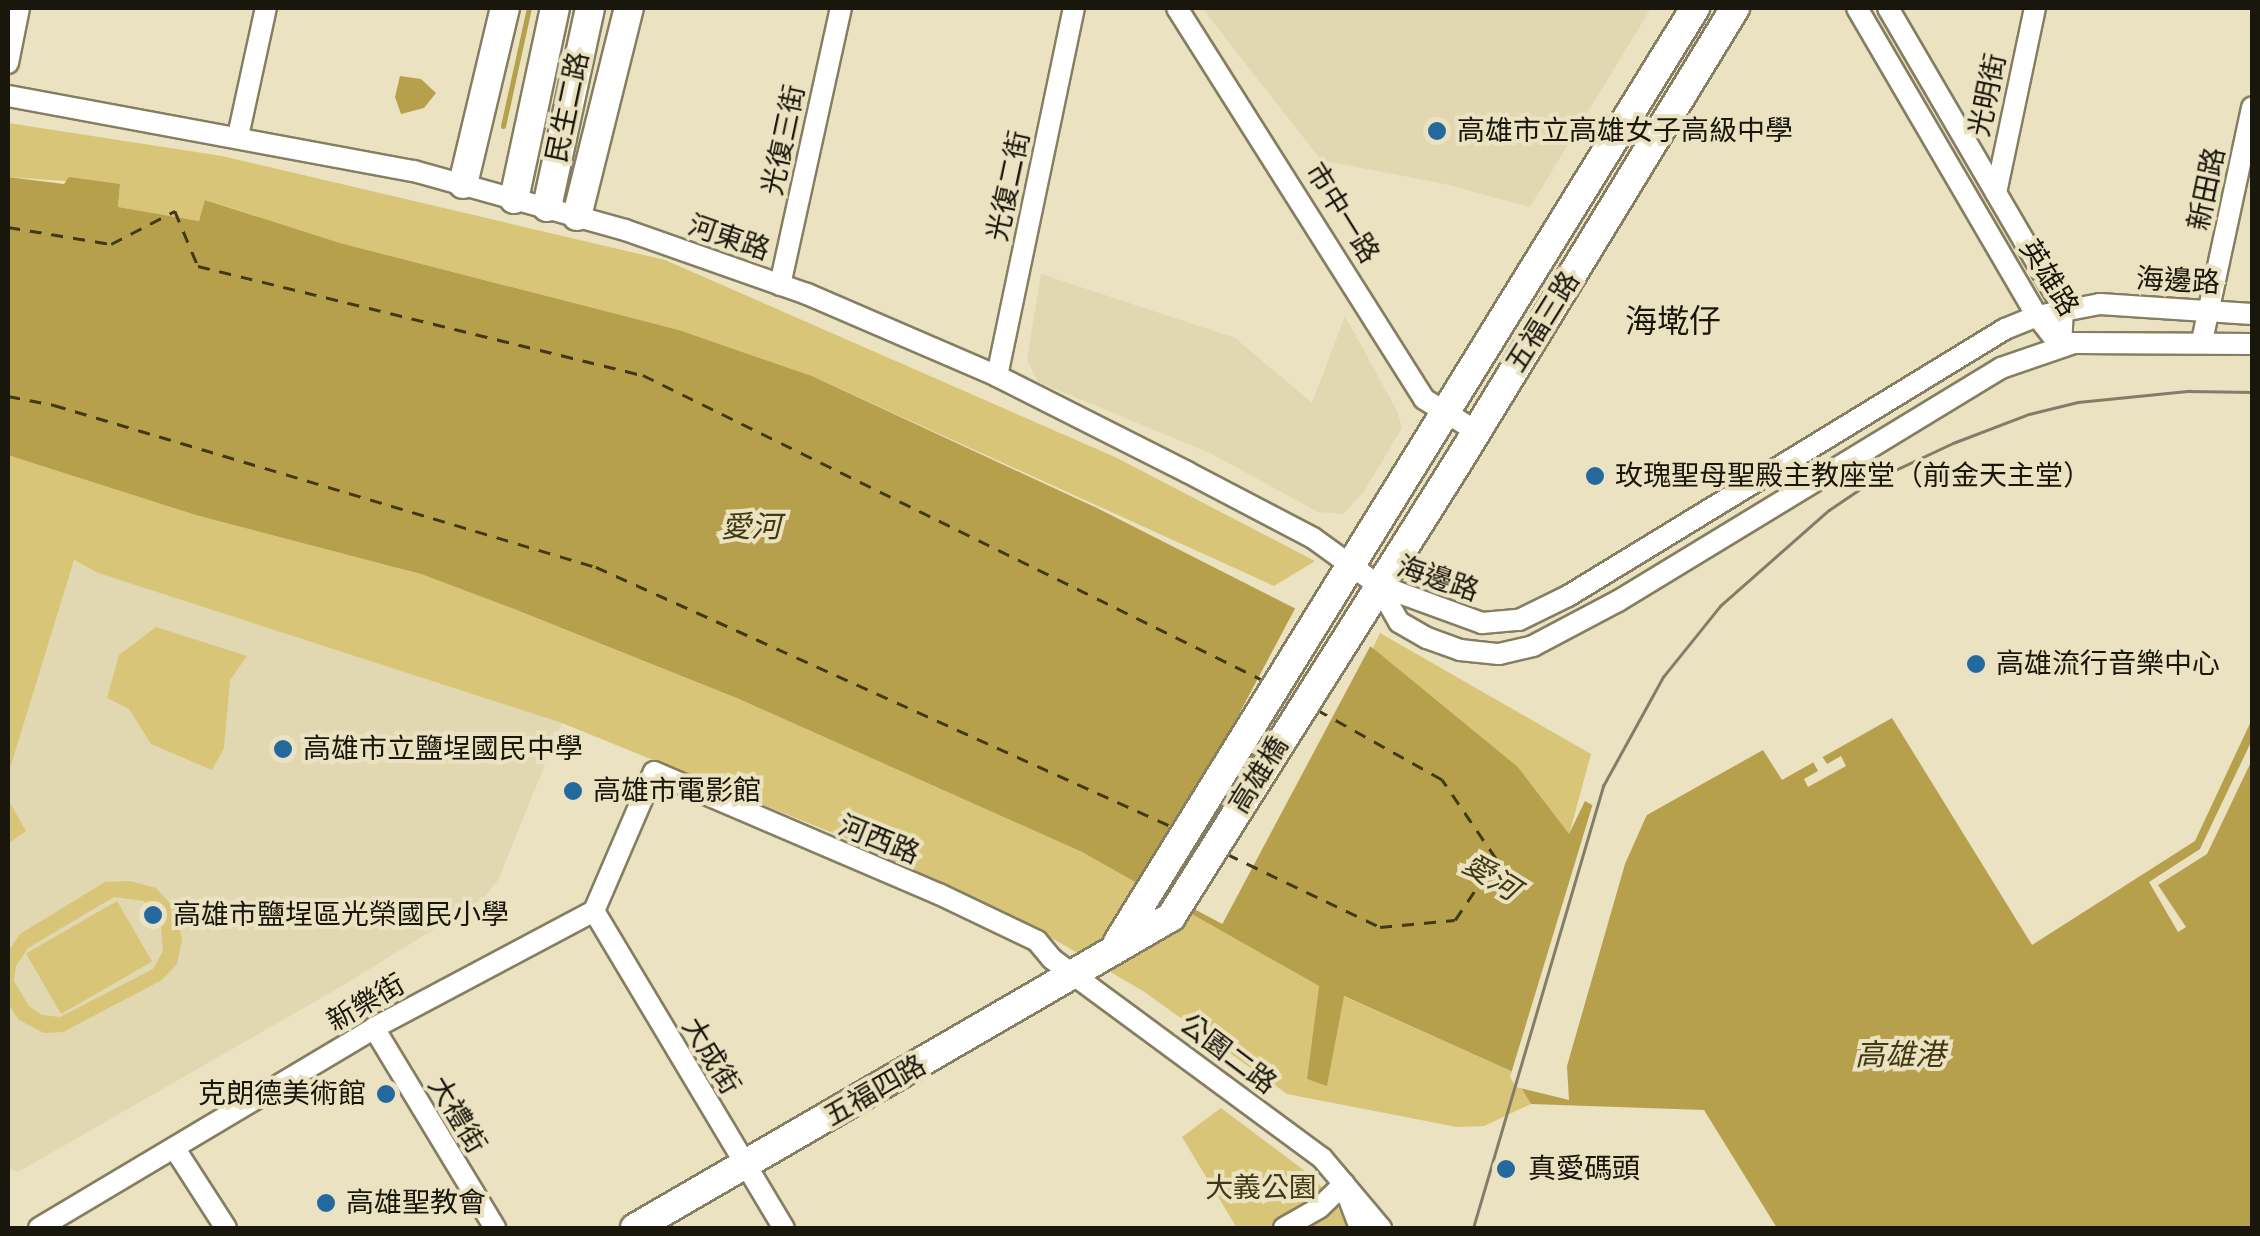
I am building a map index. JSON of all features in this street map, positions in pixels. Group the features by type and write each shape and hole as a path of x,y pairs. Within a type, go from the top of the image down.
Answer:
{"street":[{"path":"8,63 19,8"},
{"path":"238,136 266,8"},
{"path":"463,184 505,8"},
{"name":"民生二路","path":"514,199 555,8"},
{"name":"民生二路","path":"546,208 590,8"},
{"path":"578,216 629,8"},
{"name":"光復三街","path":"780,285 841,8"},
{"name":"光復二街","path":"997,376 1074,8"},
{"name":"市中一路","path":"1176,8 1273,154 1424,400 1476,432"},
{"name":"五福三路","path":"1319,618 1695,8"},
{"name":"五福三路","path":"1347,634 1476,432 1735,8"},
{"name":"英雄路","path":"1857,8 2037,316 2060,347"},
{"name":"英雄路","path":"1888,8 2063,308 2060,347"},
{"name":"光明街","path":"1996,194 2035,8"},
{"name":"河東路","path":"8,96 238,136 463,184 578,216 780,285 997,376 1313,538 1378,585"},
{"name":"新田路","path":"2202,341 2248,148 2252,107"},
{"name":"海邊路","path":"1378,585 1482,623 1519,620 1714,510 2005,330 2037,316 2100,304 2252,314"},
{"name":"海邊路","path":"1378,585 1399,622 1426,638 1460,650 1500,654 1533,646 1618,601 2001,368 2060,347 2106,340 2252,344"},
{"name":"高雄橋","path":"1159,909 1319,618"},
{"name":"高雄橋","path":"1159,909 1347,634"},
{"name":"河西路","path":"594,910 654,772 854,861 939,894 1037,941 1073,974"},
{"name":"五福四路","path":"635,1228 1114,950 1159,909"},
{"name":"新樂街","path":"39,1228 374,1028 594,910"},
{"name":"大成街","path":"594,910 784,1228"},
{"name":"公園二路","path":"1073,974 1322,1158 1381,1228"},
{"name":"大禮街","path":"374,1028 495,1228"},
{"path":"175,1149 226,1228"},
{"path":"1284,1228 1319,1208 1344,1184"},
{"name":"公園二路","path":"1344,1184 1360,1228"}],"shaded area":[{"name":"高雄市立高雄女子高級中學","path":"1202,8 1651,8 1530,207 1445,184 1321,160"},
{"path":"1041,274 1235,338 1312,403 1345,316 1397,411 1402,428 1363,493 1343,514 1318,512 1210,453 1038,382 1027,360"},
{"path":"73,560 98,573 562,723 498,880 484,898 342,986 18,1172 8,1168 8,844 26,831 8,799 8,775"}],"green space":[{"path":"8,123 222,156 665,260 1115,457 1315,561 1274,586 812,376 679,330 340,243 206,200 199,221 118,207 120,185 8,177"},
{"path":"8,455 421,574 739,699 1082,852 1319,986 1307,1079 1327,1085 1343,996 1511,1071 1531,1104 1484,1126 1457,1127 1287,1094 1143,991 1031,926 850,840 562,723 98,573 74,560 8,775"},
{"path":"156,627 247,656 230,680 224,748 212,770 151,744 129,709 107,698 119,655"},
{"path":"1380,633 1591,754 1569,835 1518,767 1373,648"},
{"path":"8,799 26,831 8,844"},
{"path":"130,881 156,888 176,910 182,939 177,964 162,980 63,1032 44,1033 19,1020 8,1004 8,952 20,934 105,882","holes":["114,897 144,901 160,915 163,951 153,969 60,1017 42,1015 29,1006 14,981 16,966 28,948"]},
{"path":"117,901 152,962 61,1014 26,954"},
{"name":"大義公園","path":"1221,1108 1309,1174 1335,1201 1348,1228 1237,1228 1182,1137"}],"water":[{"path":"400,76 421,79 436,93 424,108 401,114 395,97"},
{"name":"愛河","path":"8,177 64,184 69,177 120,184 118,207 199,221 205,200 340,243 679,330 812,376 1097,508 1373,648 1518,767 1569,834 1585,801 1629,825 1763,750 1782,780 1892,718 2032,945 2195,841 2252,719 2252,1228 1777,1228 1704,1110 1531,1104 1511,1071 1344,996 1327,1086 1307,1079 1319,986 1082,852 739,699 421,574 196,515 8,455"}],"pier":[{"path":"1298,603 1372,642 1222,924 1148,885"},
{"path":"2252,740 2252,760 2207,854 2158,885 2186,927 2178,932 2149,882 2200,849"},
{"path":"1820,753 1827,764 1841,756 1846,766 1808,787 1804,779 1818,771 1811,758"},
{"path":"1594,800 1629,819 1649,810 1625,864 1567,1066 1569,1100 1516,1087 1510,1077"}],"waterway":[{"path":"503,126 529,8"}],"ferry route":[{"path":"8,227 111,244 175,211 198,266 643,375 1267,682"},
{"path":"8,396 54,405 596,567 1175,828"},
{"path":"1227,854 1380,927 1455,920 1496,859 1442,780 1317,710"}],"tram line":[{"path":"1473,1228 1603,786 1663,677 1720,606 1829,510 1872,481 1953,443 2029,414 2078,402 2189,391 2252,392"}],"place":[{"name":"高雄市立高雄女子高級中學","path":"1437,131"},
{"name":"玫瑰聖母聖殿主教座堂（前金天主堂）","path":"1595,476"},
{"name":"高雄流行音樂中心","path":"1976,664"},
{"name":"高雄市立鹽埕國民中學","path":"283,749"},
{"name":"高雄市電影館","path":"573,791"},
{"name":"高雄市鹽埕區光榮國民小學","path":"153,915"},
{"name":"克朗德美術館","path":"386,1094"},
{"name":"真愛碼頭","path":"1506,1169"},
{"name":"高雄聖教會","path":"326,1203"}],"district":[{"name":"海墘仔","path":"1673,321"}],"water label":[{"name":"高雄港","path":"1900,1055"}]}
